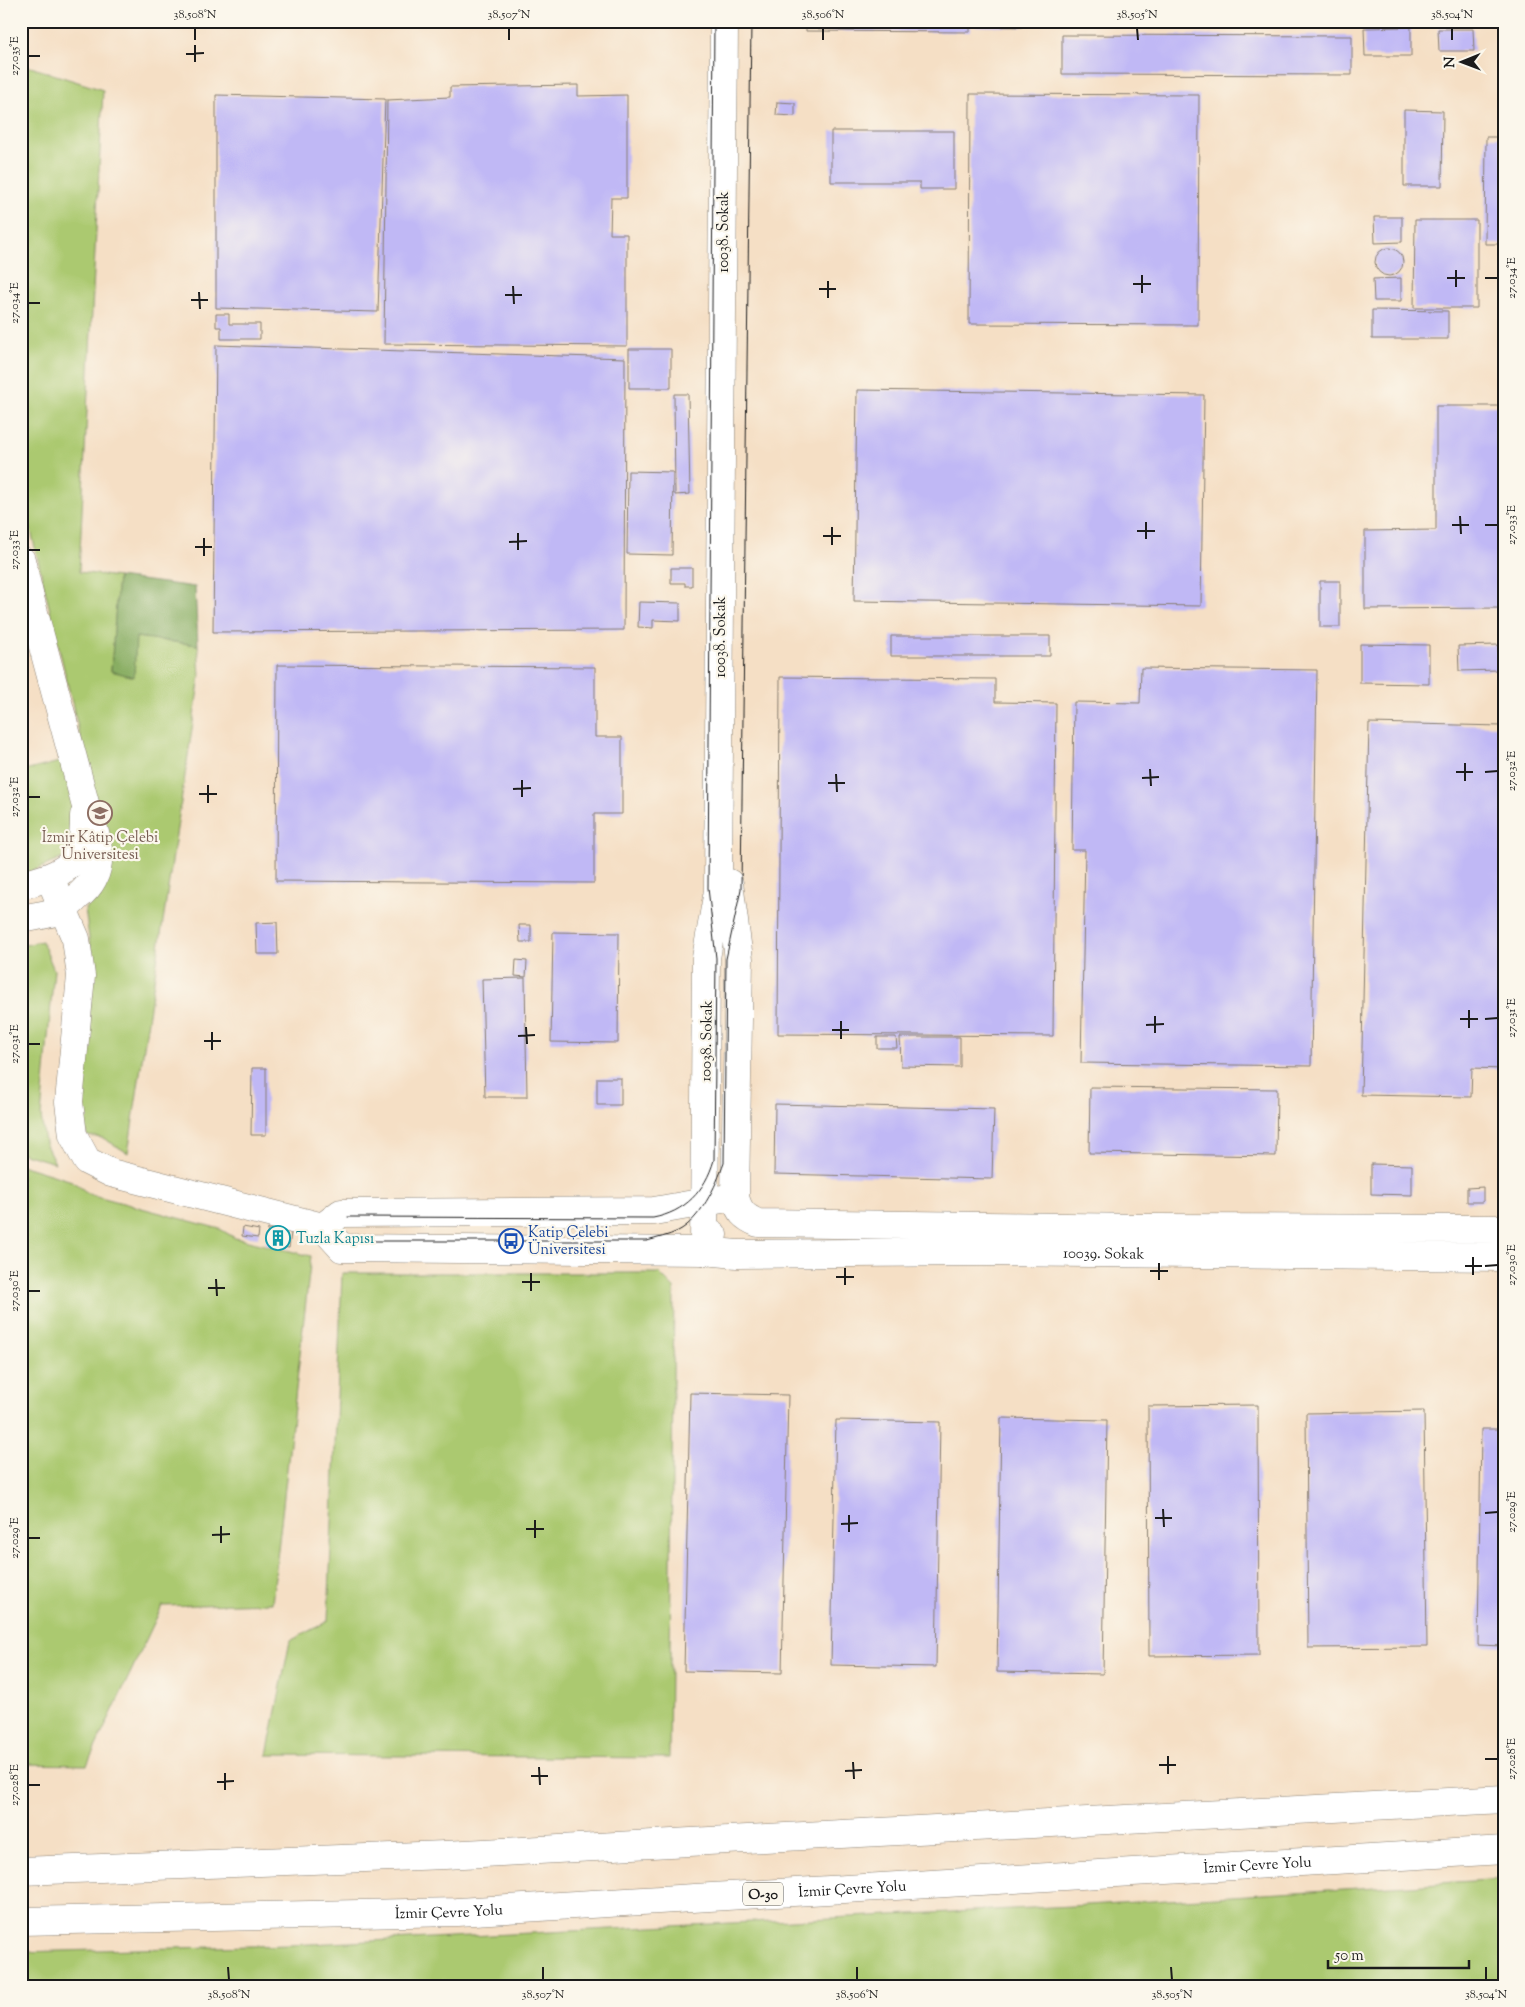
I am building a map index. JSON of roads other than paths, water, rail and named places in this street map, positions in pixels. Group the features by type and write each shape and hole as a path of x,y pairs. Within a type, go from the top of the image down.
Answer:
{"main road":[{"name":"10038. Sokak","path":"704,1251 706,958 718,891 724,21"},
{"name":"10038. Sokak","path":"736,1197 739,959 729,892 741,21"},
{"path":"21,560 85,802 96,836 99,858 96,872 86,891 62,909 21,919"},
{"path":"21,885 50,878 74,859 81,848 85,802"},
{"path":"50,878 76,939 81,976 70,1102 73,1135 87,1161 111,1173 323,1227 341,1213 654,1211 736,1197"},
{"path":"704,1251 736,1197"},
{"name":"10039. Sokak","path":"736,1197 738,1208 744,1217 758,1223 1156,1228 1504,1229"},
{"name":"10039. Sokak","path":"323,1227 342,1248 704,1251 737,1254 982,1252 1504,1257"},
{"path":"21,1871 445,1855 1504,1799"},
{"name":"İzmir Çevre Yolu","path":"21,1921 457,1912 1504,1850"}],"tram line":[{"path":"348,1217 653,1218 675,1211 692,1198 705,1181 714,1160 716,958 708,888 714,21"},
{"path":"347,1241 647,1241 678,1231 693,1219 712,1192 724,1163 726,959 741,889 751,21"}],"place":[{"name":"İzmir Kâtip Çelebi Üniversitesi","path":"100,813"},
{"name":"Tuzla Kapısı","path":"278,1238"},
{"name":"Katip Çelebi Üniversitesi","path":"511,1241"}]}
